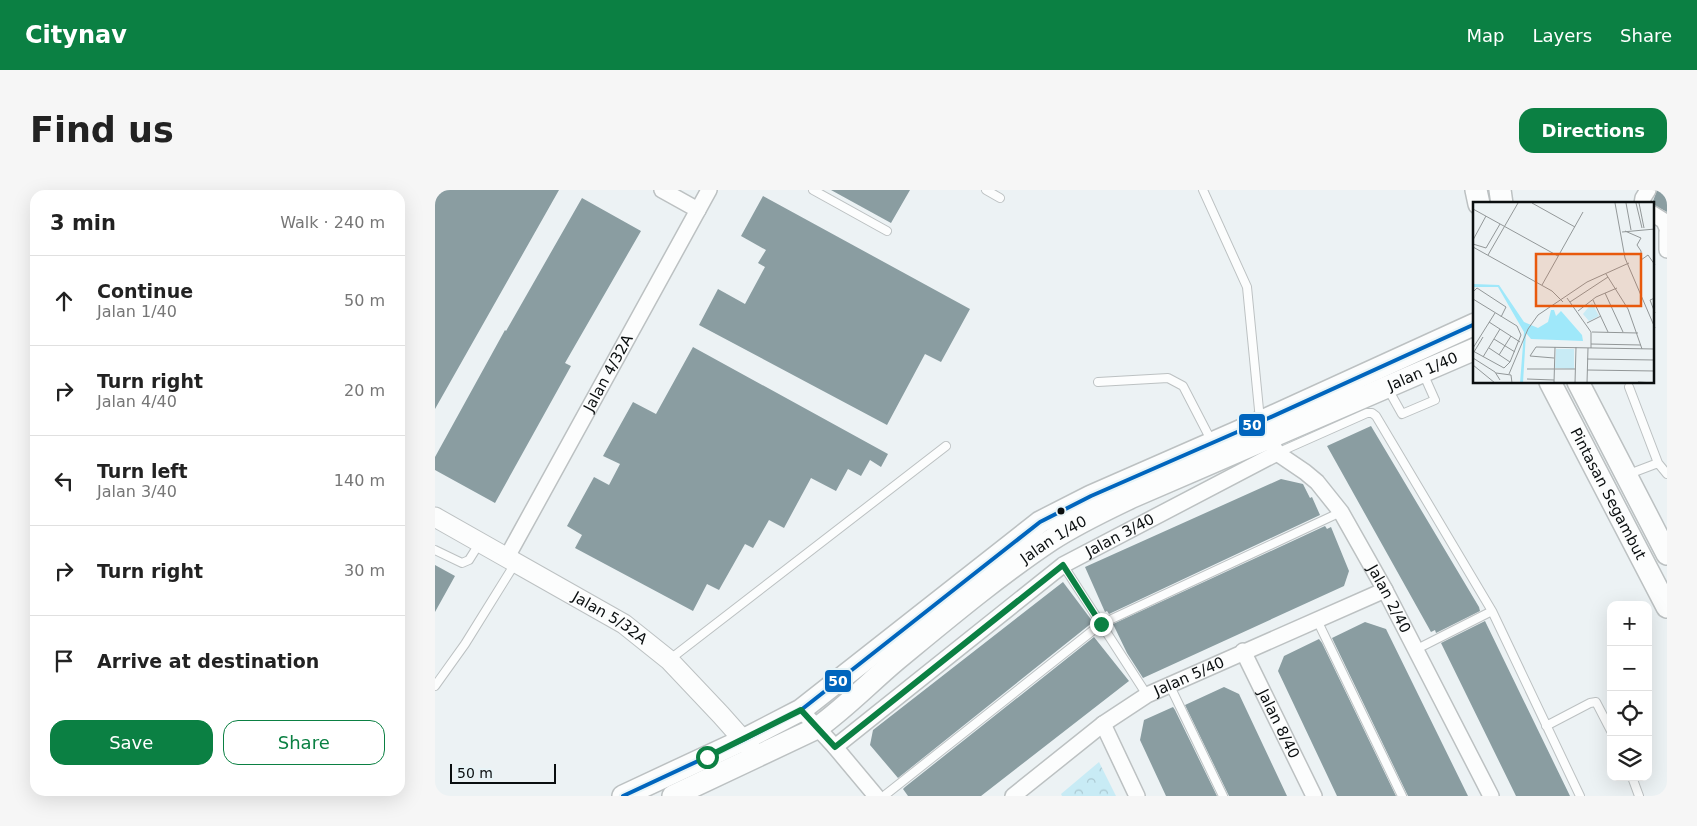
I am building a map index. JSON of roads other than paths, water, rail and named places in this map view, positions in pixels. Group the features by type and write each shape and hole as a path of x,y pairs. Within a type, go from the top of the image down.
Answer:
{"main road":[{"name":"Jalan 1/40","path":"623,796 743,740 801,710 1040,522 1091,496 1212,442 1269,438 1472,323"},
{"name":"Jalan 1/40","path":"673,796 817,728 992,582 1053,539 1087,519 1132,497 1473,350"},
{"name":"Pintasan Segambut","path":"1580,384 1666,549"},
{"name":"Pintasan Segambut","path":"1554,391 1667,606"}],"street":[{"path":"662,190 698,210"},
{"name":"Jalan 4/32A","path":"511,560 709,190"},
{"path":"1642,202 1648,190"},
{"path":"1655,215 1664,221 1667,230 1667,250"},
{"name":"Jalan 2/40","path":"1269,438 1317,482 1341,512 1385,590 1491,796"},
{"name":"Jalan 3/40","path":"835,747 1063,565 1269,438"},
{"name":"Jalan 5/32A","path":"435,517 624,624 669,660 721,715 757,757"},
{"name":"Jalan 5/40","path":"1013,796 1103,724 1147,695 1243,651 1385,590"},
{"name":"Jalan 8/40","path":"1243,651 1314,796"},
{"path":"801,710 876,796"},
{"path":"1103,724 1137,796"}],"lane":[{"path":"813,190 887,230"},
{"path":"986,190 1000,198"},
{"path":"1203,190 1247,287 1269,438 1367,414 1372,413 1376,416 1492,611 1580,796"},
{"path":"1387,387 1402,414 1435,400 1423,372"},
{"path":"1098,382 1168,378 1177,382 1183,386 1212,442"},
{"path":"1629,387 1658,463 1667,474"},
{"path":"669,660 946,446"},
{"path":"1627,475 1658,463"},
{"path":"884,796 1101,624 1341,512"},
{"path":"435,550 462,564 469,560 480,542"},
{"path":"435,686 465,644 511,560"},
{"path":"1063,565 1147,695"},
{"path":"1415,650 1492,611"},
{"path":"1317,620 1402,796"},
{"path":"1169,684 1223,796"},
{"path":"1546,726 1590,703 1596,702 1607,723"},
{"path":"1634,781 1639,796"}]}
